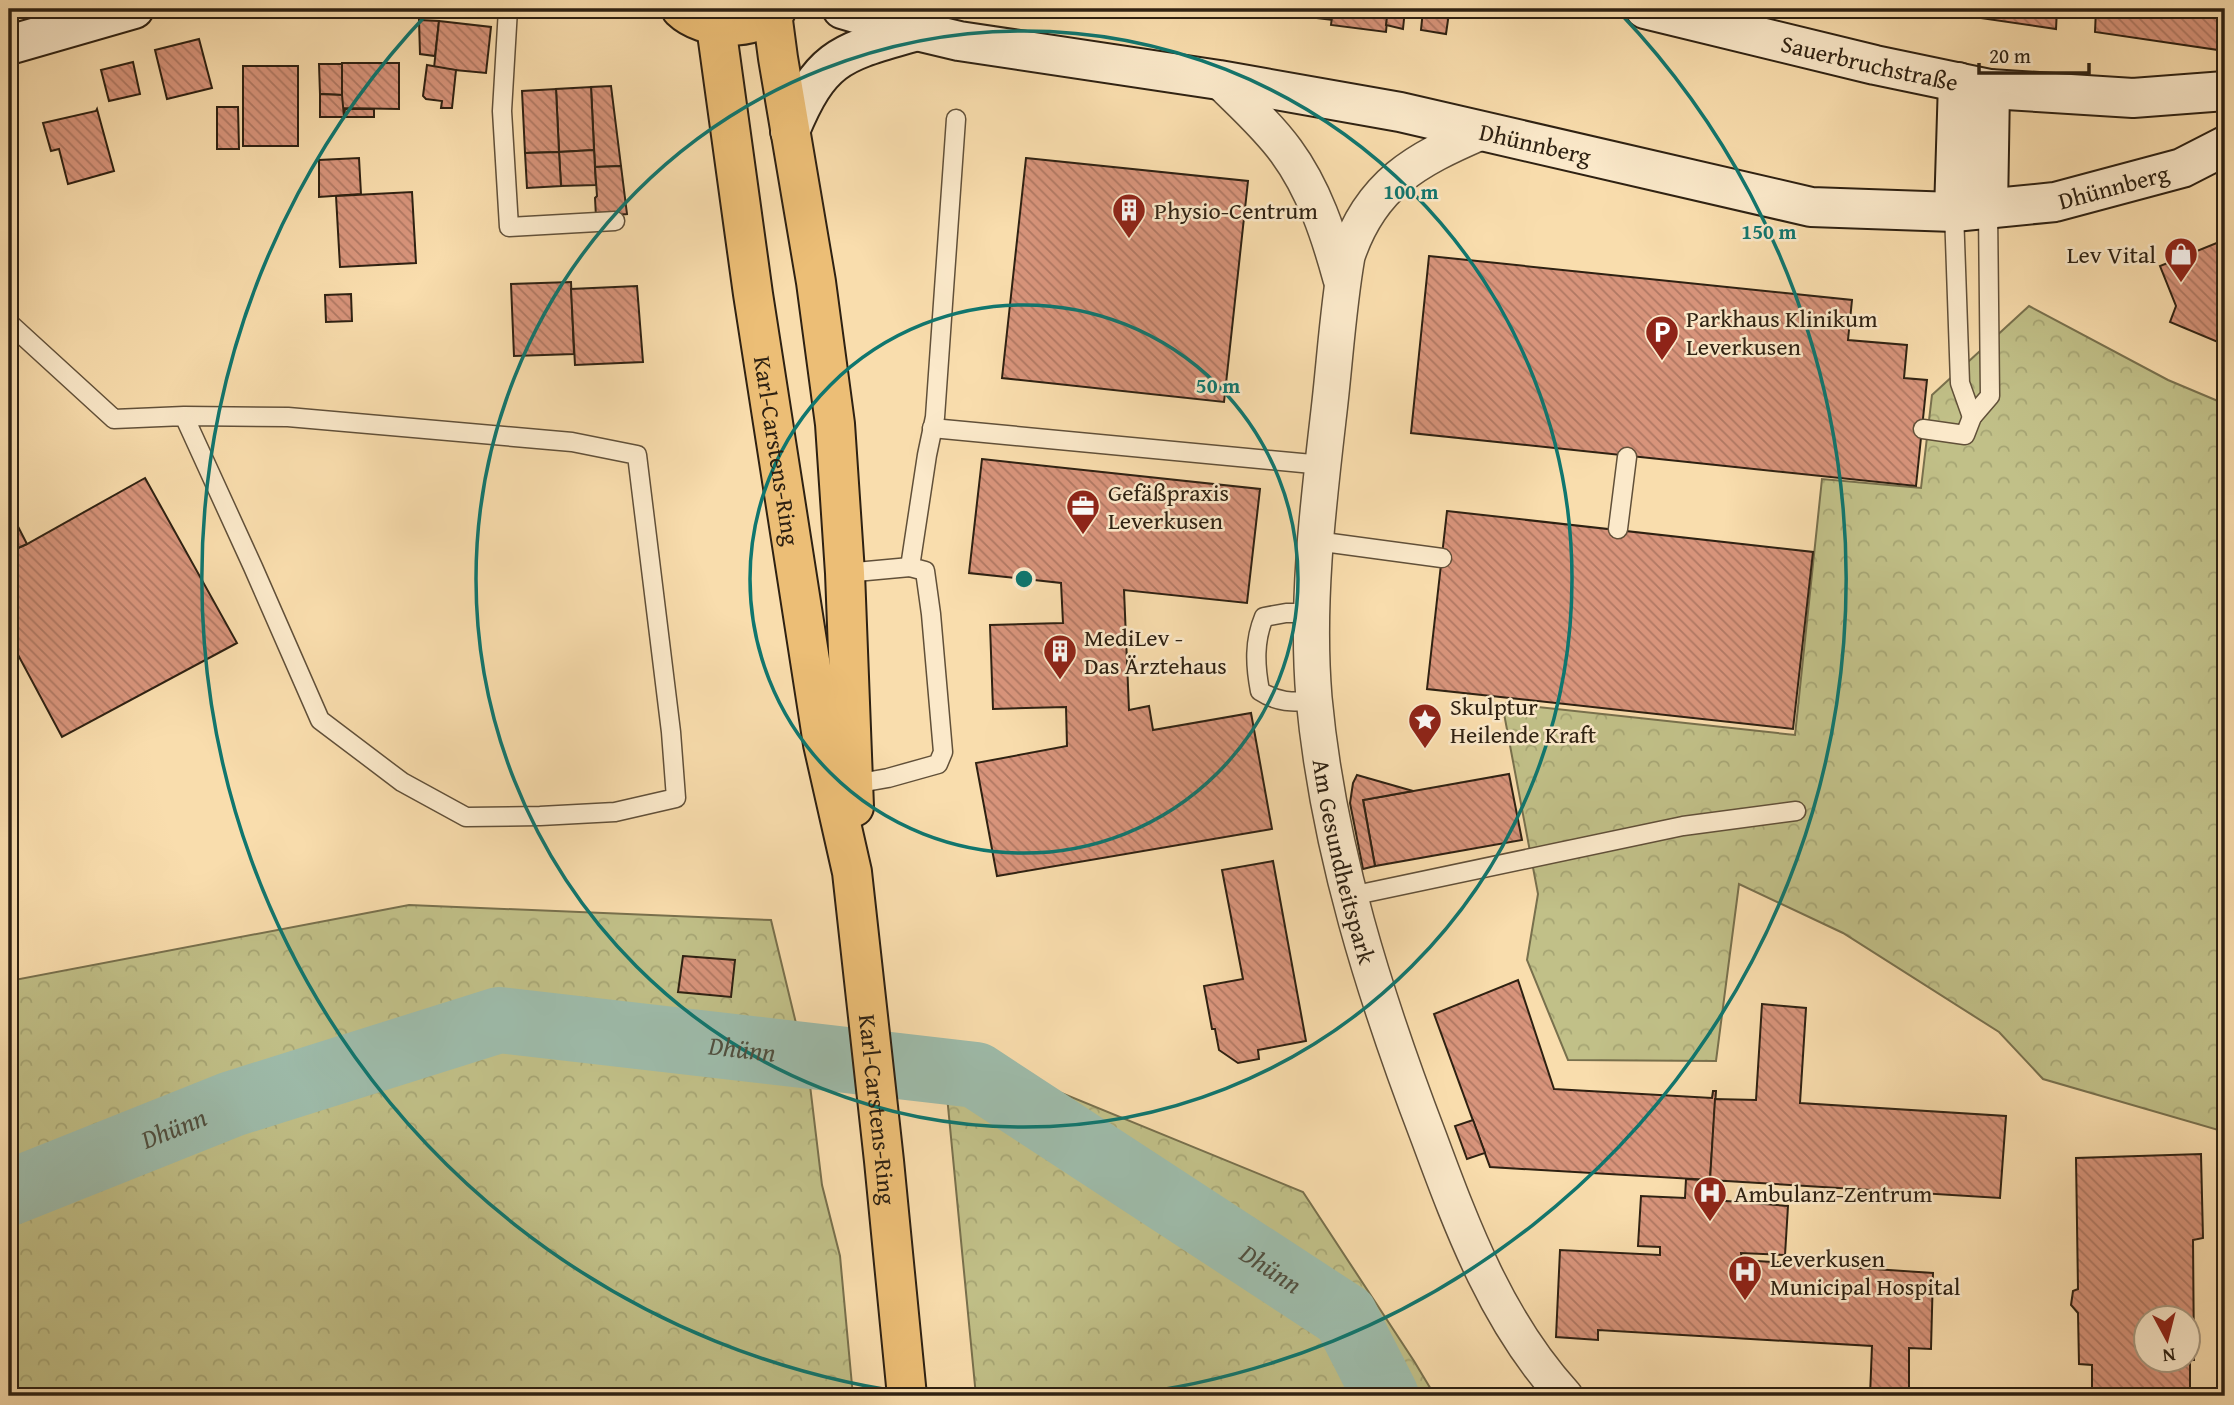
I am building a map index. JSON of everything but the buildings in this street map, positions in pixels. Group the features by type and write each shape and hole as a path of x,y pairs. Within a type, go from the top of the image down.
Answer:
{"main road":[{"path":"681,9 686,14 716,26 746,24 775,11"},
{"name":"Karl-Carstens-Ring","path":"775,11 790,131 816,282 835,424 845,573 854,784 852,872"},
{"name":"Karl-Carstens-Ring","path":"716,26 753,294 823,744 852,872 884,1161 906,1396"}],"street":[{"path":"9,45 134,9"},
{"name":"Dhünnberg","path":"842,9 907,20 959,41 1219,80 1400,112 1811,207 1971,211 2055,202 2182,168 2225,146"},
{"name":"Sauerbruchstraße","path":"1645,9 1974,86 2133,99 2225,91"},
{"path":"790,131 804,97 827,66 907,20"},
{"name":"Am Gesundheitspark","path":"1219,80 1272,134 1298,168 1330,238 1342,283"},
{"path":"1971,211 1974,86"},
{"name":"Am Gesundheitspark","path":"1481,132 1433,153 1391,183 1366,215 1347,256 1316,541 1312,613 1315,701 1328,799 1351,896 1396,1049 1471,1244 1494,1295 1523,1344 1565,1396"}],"lane":[{"path":"508,9 502,111 509,227 615,221"},
{"path":"910,567 935,417 956,120"},
{"path":"1971,211 1960,383 1972,417"},
{"path":"1923,429 1965,435 1972,417 1990,396 1971,211"},
{"path":"9,323 114,419 184,416 288,417 572,442 636,455 671,732 676,798 615,812 466,817 402,782 320,720 184,416"},
{"path":"932,428 1323,465"},
{"path":"1618,529 1627,457"},
{"path":"1316,541 1442,558"},
{"path":"845,573 910,567 925,571 943,752 938,764 854,784"},
{"path":"1312,613 1286,613 1264,617 1256,635 1257,676 1260,691 1272,699 1285,702 1315,701"},
{"path":"1351,896 1683,826 1796,811"}],"green space":[{"path":"2029,306 2168,380 2225,404 2225,1132 2043,1079 1999,1032 1843,933 1739,884 1716,1061 1568,1060 1527,960 1538,894 1502,703 1795,735 1822,479 1921,488 1932,395"},
{"path":"409,905 771,920 809,1077 822,1185 840,1256 853,1396 9,1396 9,981"},
{"path":"942,1044 1303,1192 1435,1396 976,1396"}],"waterway":[{"name":"Dhünn","path":"9,1193 232,1104 499,1020 976,1075 1345,1316 1386,1396"}],"place":[{"name":"Physio-Centrum","path":"1129,240"},
{"name":"Lev Vital","path":"2181,284"},
{"name":"Parkhaus Klinikum Leverkusen","path":"1662,362"},
{"name":"Gefäßpraxis Leverkusen","path":"1083,536"},
{"name":"MediLev - Das Ärztehaus","path":"1060,681"},
{"name":"Skulptur Heilende Kraft","path":"1425,750"},
{"name":"Ambulanz-Zentrum","path":"1710,1223"},
{"name":"Leverkusen Municipal Hospital","path":"1745,1302"}]}
